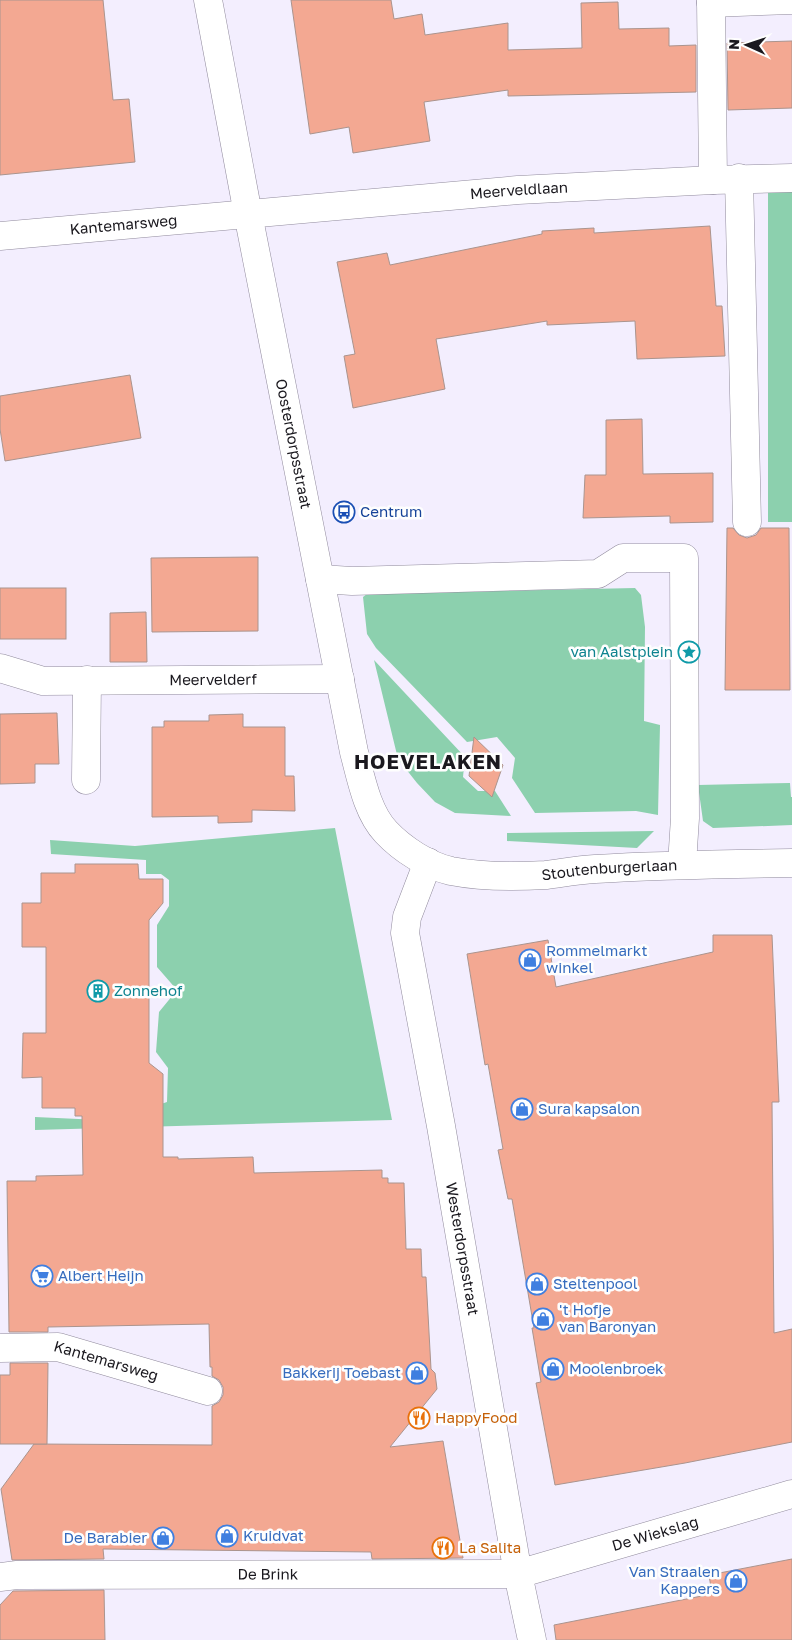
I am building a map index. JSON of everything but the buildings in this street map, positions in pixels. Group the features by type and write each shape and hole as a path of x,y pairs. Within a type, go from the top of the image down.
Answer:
{"street":[{"name":"Oosterdorpsstraat","path":"208,0 248,214 354,752 371,808 385,831 402,846 428,862"},
{"path":"747,522 726,179 711,1 792,0"},
{"name":"Meerveldlaan","path":"248,214 518,190 726,179 792,178"},
{"name":"Kantemarsweg","path":"0,236 248,214"},
{"path":"320,579 352,581 598,574 623,558 684,558 684,818 682,864"},
{"name":"Meervelderf","path":"0,668 43,681 340,679"},
{"path":"86,780 87,680"},
{"name":"Stoutenburgerlaan","path":"428,862 449,870 503,876 682,864 792,863"},
{"name":"Westerdorpsstraat","path":"428,862 407,917 405,933 441,1126 518,1574 532,1640"},
{"name":"Kantemarsweg","path":"0,1348 58,1347 208,1391"},
{"name":"De Wiekslag","path":"518,1574 792,1494"},
{"name":"De Brink","path":"8,1576 518,1574"}],"green space":[{"path":"768,184 792,184 792,522 768,522"},
{"path":"635,588 641,595 645,627 644,721 660,725 658,815 636,811 535,813 512,778 515,758 497,737 467,742 376,648 367,634 363,597 367,594"},
{"path":"374,660 465,757 463,777 478,791 495,791 511,816 455,813 435,802 417,783 398,759"},
{"path":"790,783 792,825 713,828 703,821 698,785"},
{"path":"335,828 392,1120 35,1130 35,1117 144,1122 158,1105 167,1102 168,1068 156,1052 159,1012 177,990 157,967 157,925 169,906 169,880 161,874 146,874 146,860 51,854 50,840 135,846"},
{"path":"654,831 637,848 507,841 507,833"}],"place":[{"name":"Centrum","path":"344,512"},
{"name":"van Aalstplein","path":"689,652"},
{"name":"Rommelmarkt winkel","path":"530,960"},
{"name":"Zonnehof","path":"98,991"},
{"name":"Sura kapsalon","path":"522,1109"},
{"name":"Albert Heijn","path":"42,1276"},
{"name":"Steltenpool","path":"537,1284"},
{"name":"'t Hofje van Baronyan","path":"543,1319"},
{"name":"Moolenbroek","path":"553,1369"},
{"name":"Bakkerij Toebast","path":"417,1373"},
{"name":"HappyFood","path":"419,1418"},
{"name":"Kruidvat","path":"227,1536"},
{"name":"De Barabier","path":"163,1538"},
{"name":"La Salita","path":"443,1548"},
{"name":"Van Straalen Kappers","path":"736,1581"}],"district":[{"name":"HOEVELAKEN","path":"428,762"}]}
